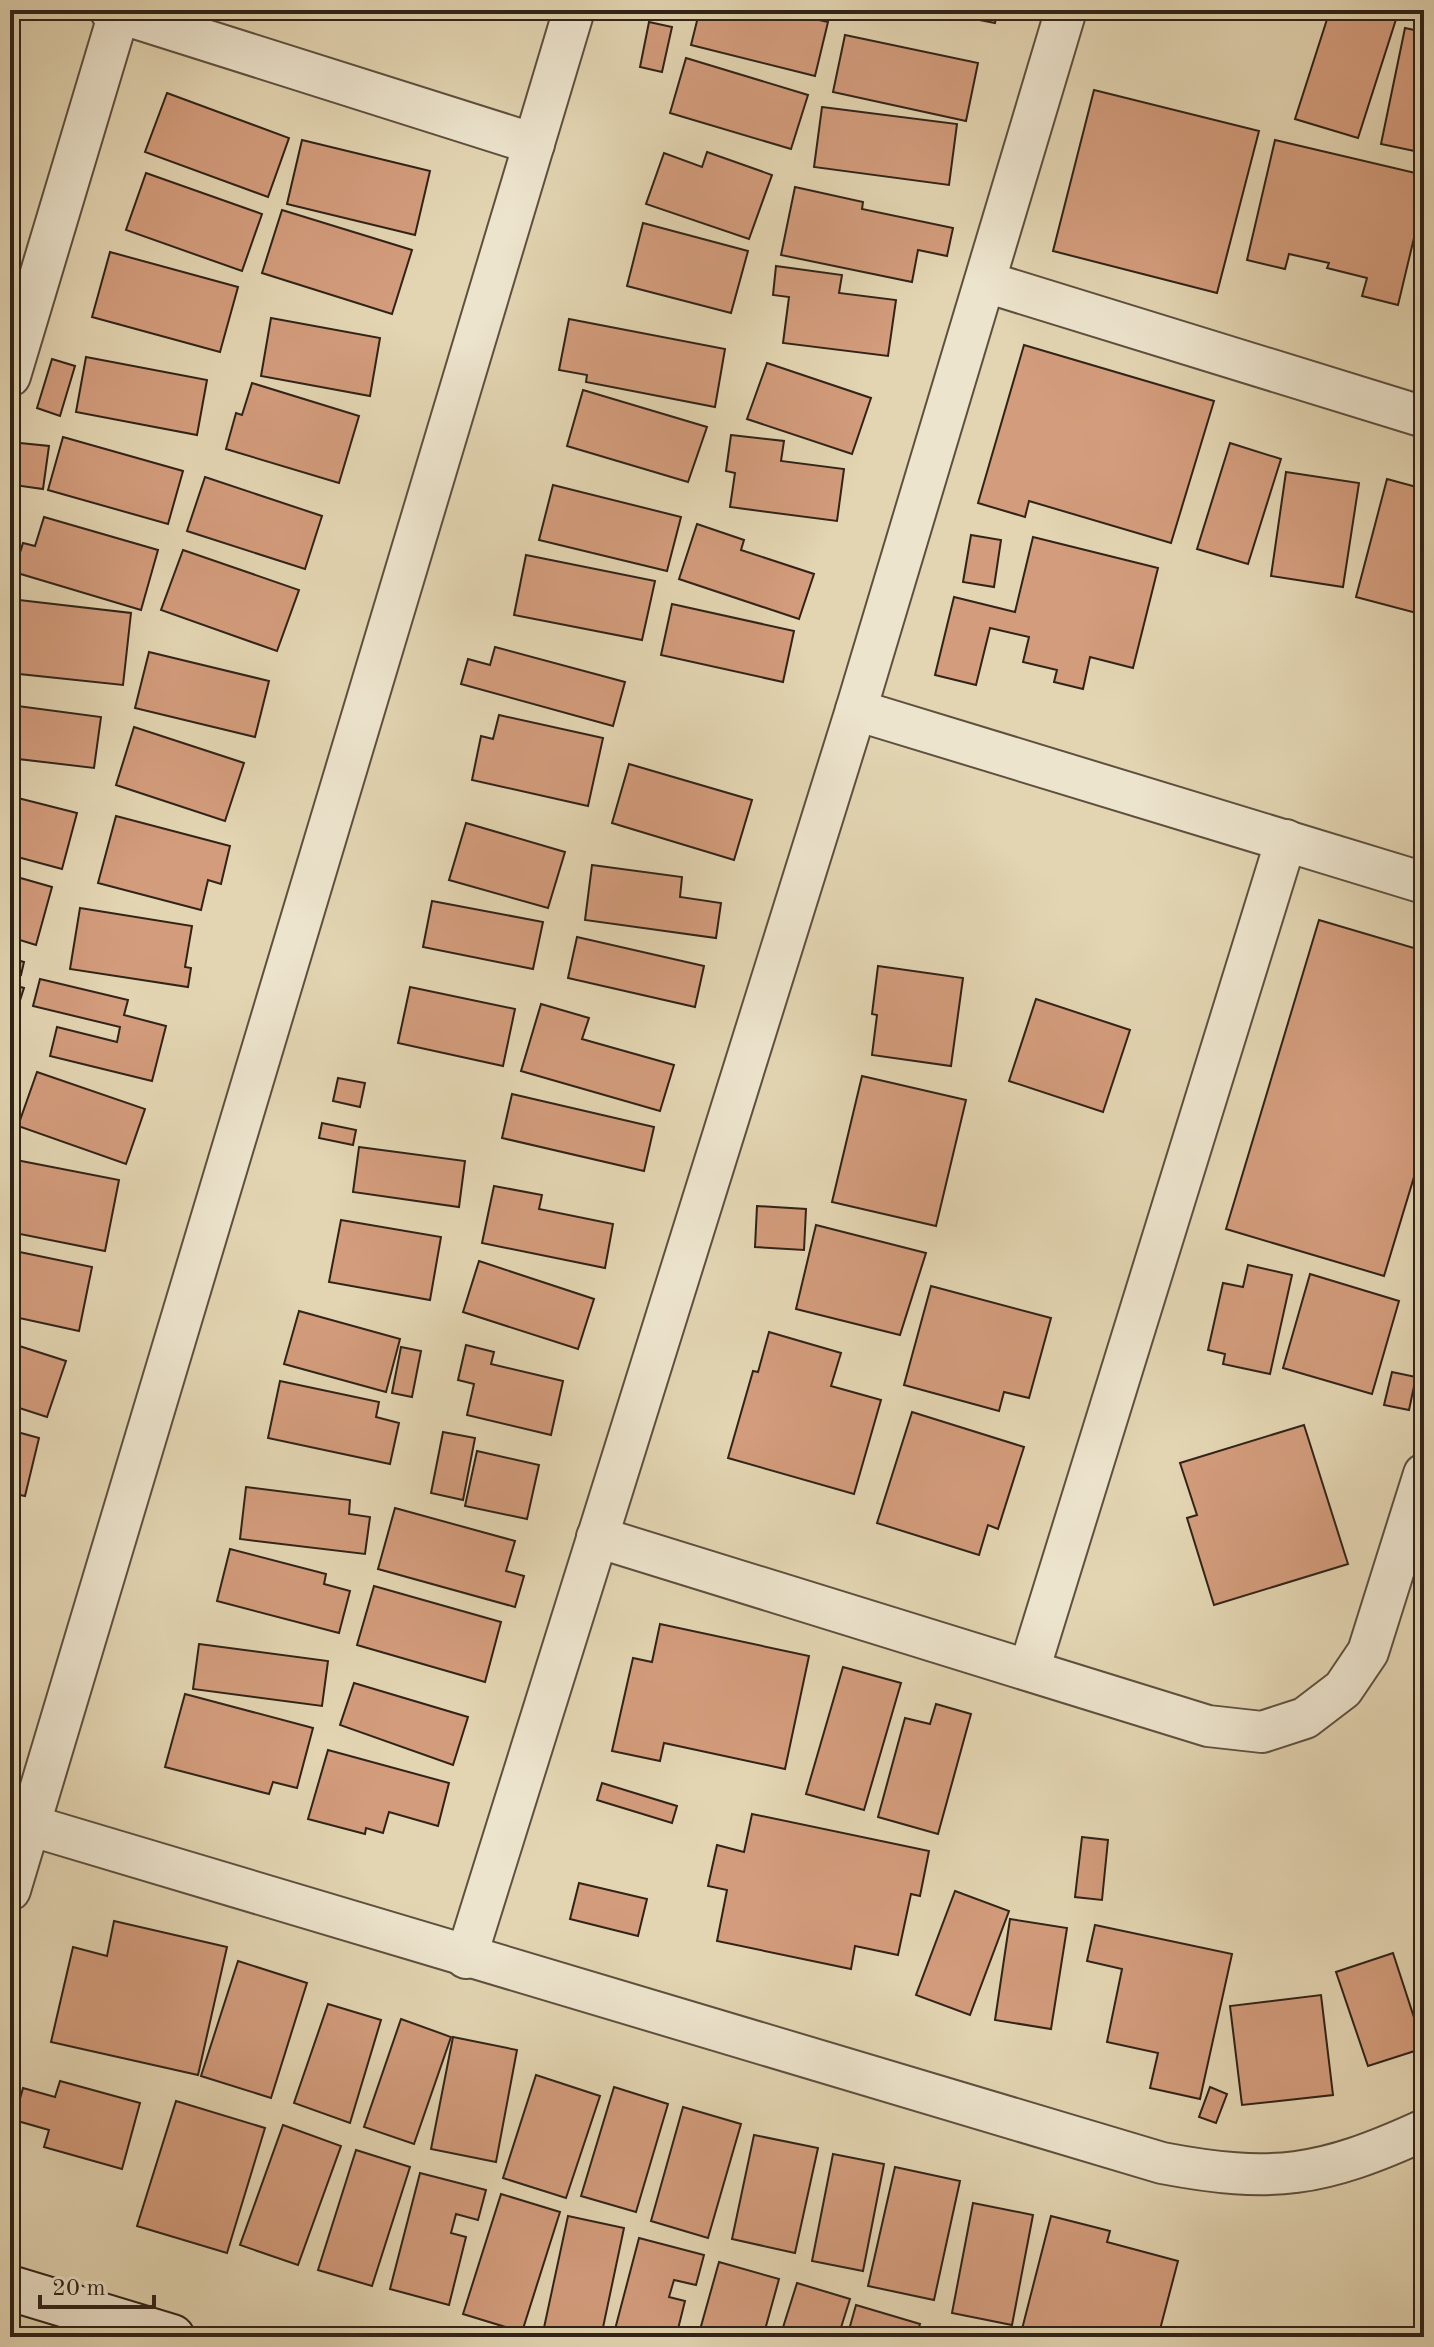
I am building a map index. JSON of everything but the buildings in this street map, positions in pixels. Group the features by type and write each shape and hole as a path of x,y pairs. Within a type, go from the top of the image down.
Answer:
{"street":[{"path":"10,1890 574,10"},
{"path":"466,1958 856,710 1066,10"},
{"path":"10,376 115,11 534,144"},
{"path":"986,282 1424,417"},
{"path":"856,710 1424,883"},
{"path":"1029,1670 1286,840"},
{"path":"597,1537 1208,1726 1262,1732 1305,1718 1343,1689 1368,1652 1424,1474"},
{"path":"29,1825 466,1958 1162,2163 1219,2173 1272,2176 1317,2170 1363,2158 1424,2130"},
{"path":"10,2288 172,2337"}]}
